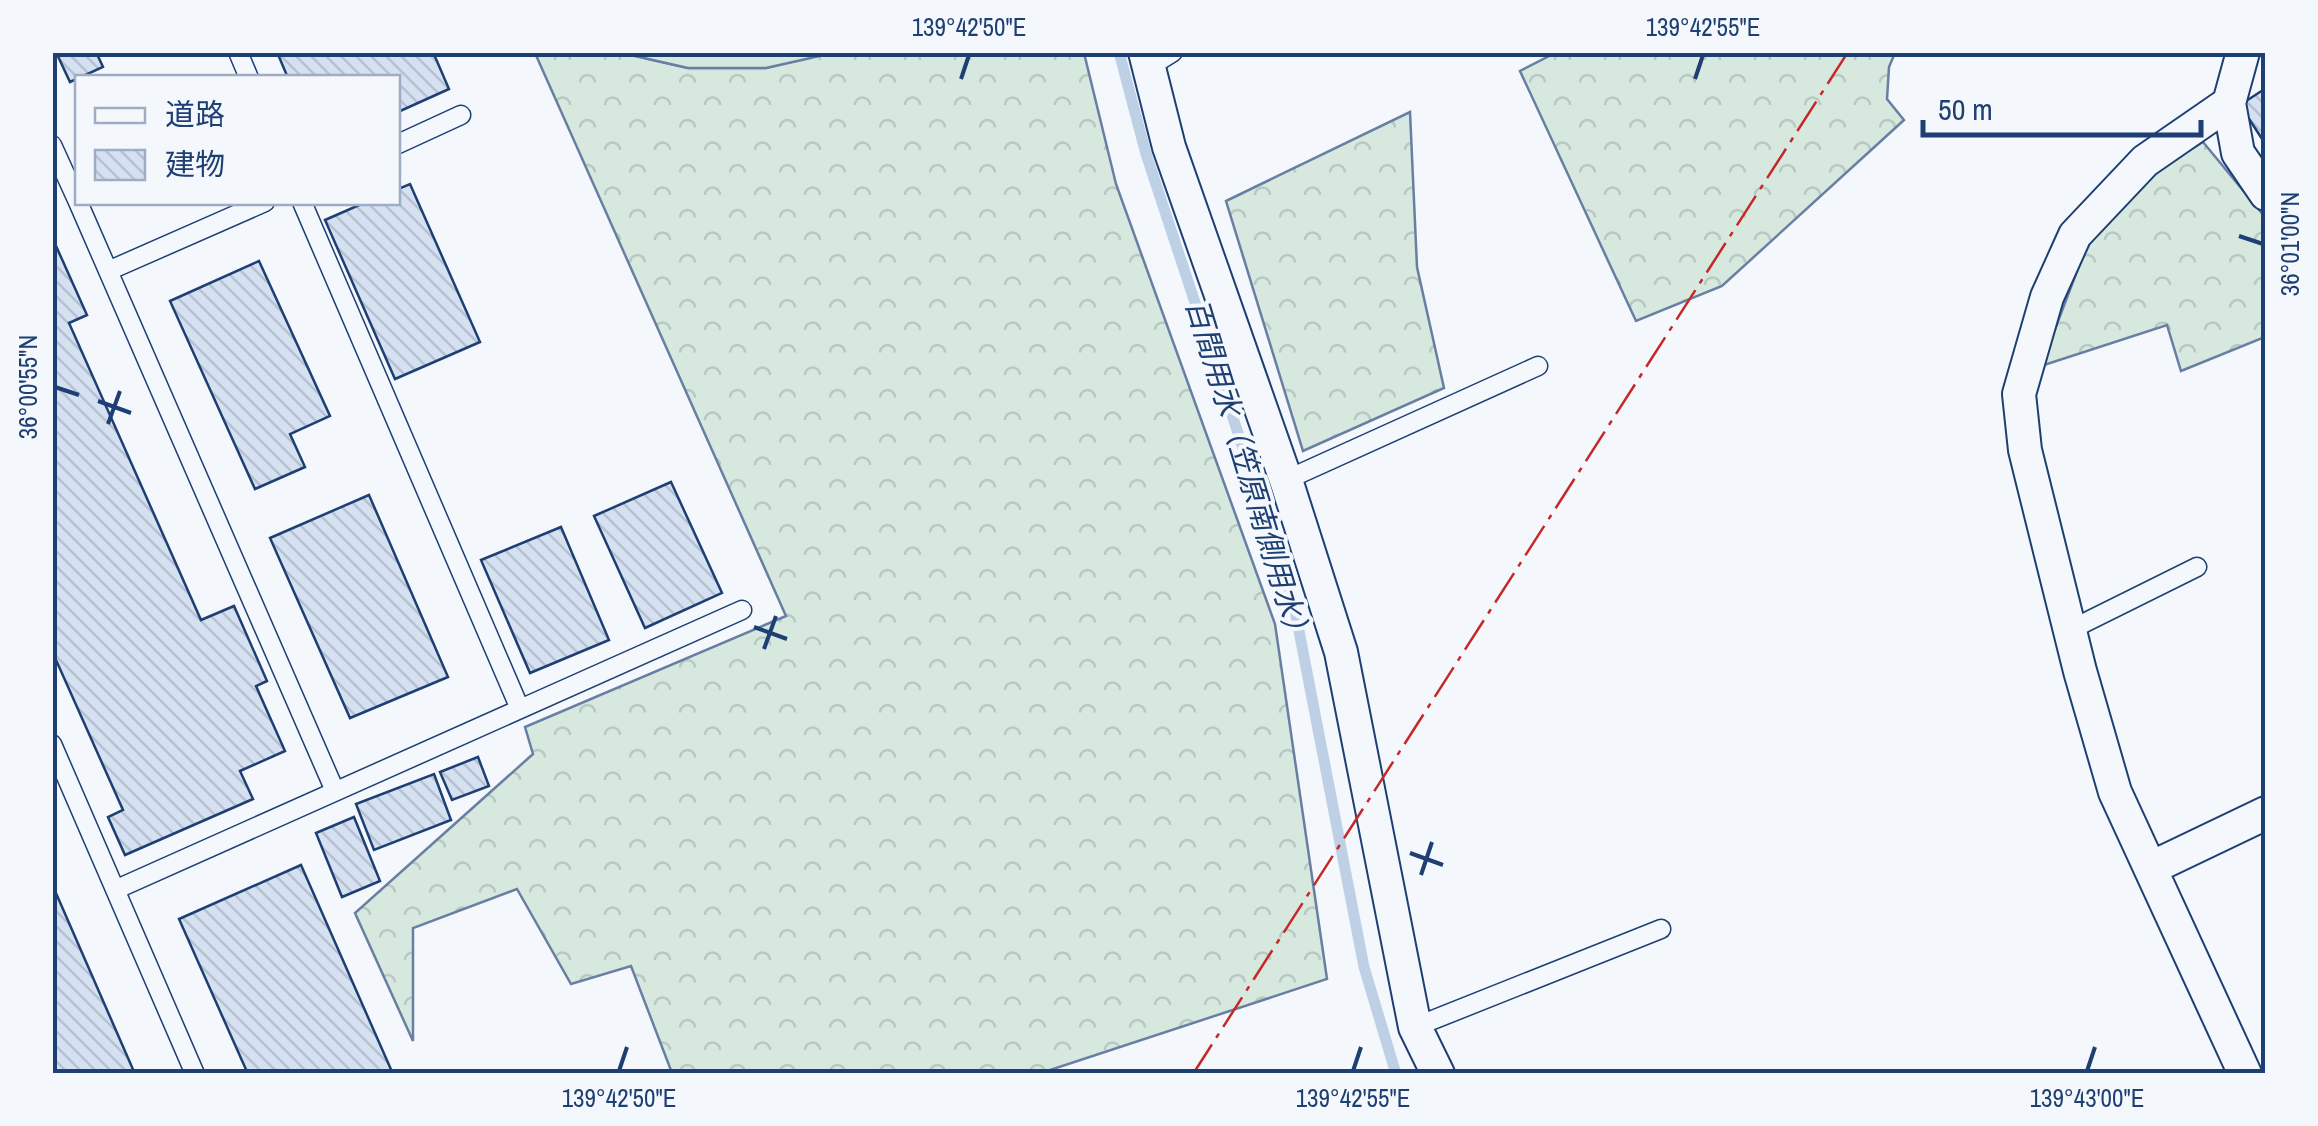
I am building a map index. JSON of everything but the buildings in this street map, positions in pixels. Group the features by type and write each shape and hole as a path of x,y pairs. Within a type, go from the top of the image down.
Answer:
{"street":[{"path":"2243,52 2229,103 2238,154 2266,194"},
{"path":"1155,57 1170,147 1286,480 1341,652 1415,1026 1438,1074"},
{"path":"2229,103 2146,161 2075,236 2047,296 2018,394 2025,450 2115,792 2245,1074"},
{"path":"2151,868 2266,813"}],"lane":[{"path":"400,143 461,116"},
{"path":"52,145 75,195"},
{"path":"79,205 336,791"},
{"path":"108,271 258,205"},
{"path":"303,205 520,709"},
{"path":"1286,480 1538,366"},
{"path":"2070,630 2198,567"},
{"path":"117,889 742,610"},
{"path":"52,744 195,1074"},
{"path":"1415,1026 1660,929"}],"green space":[{"path":"833,52 1084,53 1116,184 1275,624 1327,979 1041,1073 672,1073 631,966 571,984 517,889 413,928 413,1041 355,913 533,754 525,727 786,616 535,53 622,53 688,68 766,68"},
{"path":"1557,52 1895,53 1889,67 1887,99 1904,120 1722,286 1636,321 1520,71"},
{"path":"622,53 833,53 766,68 688,68"},
{"path":"1410,112 1417,267 1444,388 1303,451 1226,201"},
{"path":"2203,142 2265,217 2265,337 2181,371 2167,325 2041,366 2087,245 2153,172"}],"waterway":[{"name":"百間用水（笠原南側用水）","path":"1119,52 1146,154 1293,600 1364,967 1396,1074"}],"power":[{"path":"1193,1074 1848,52"}]}
